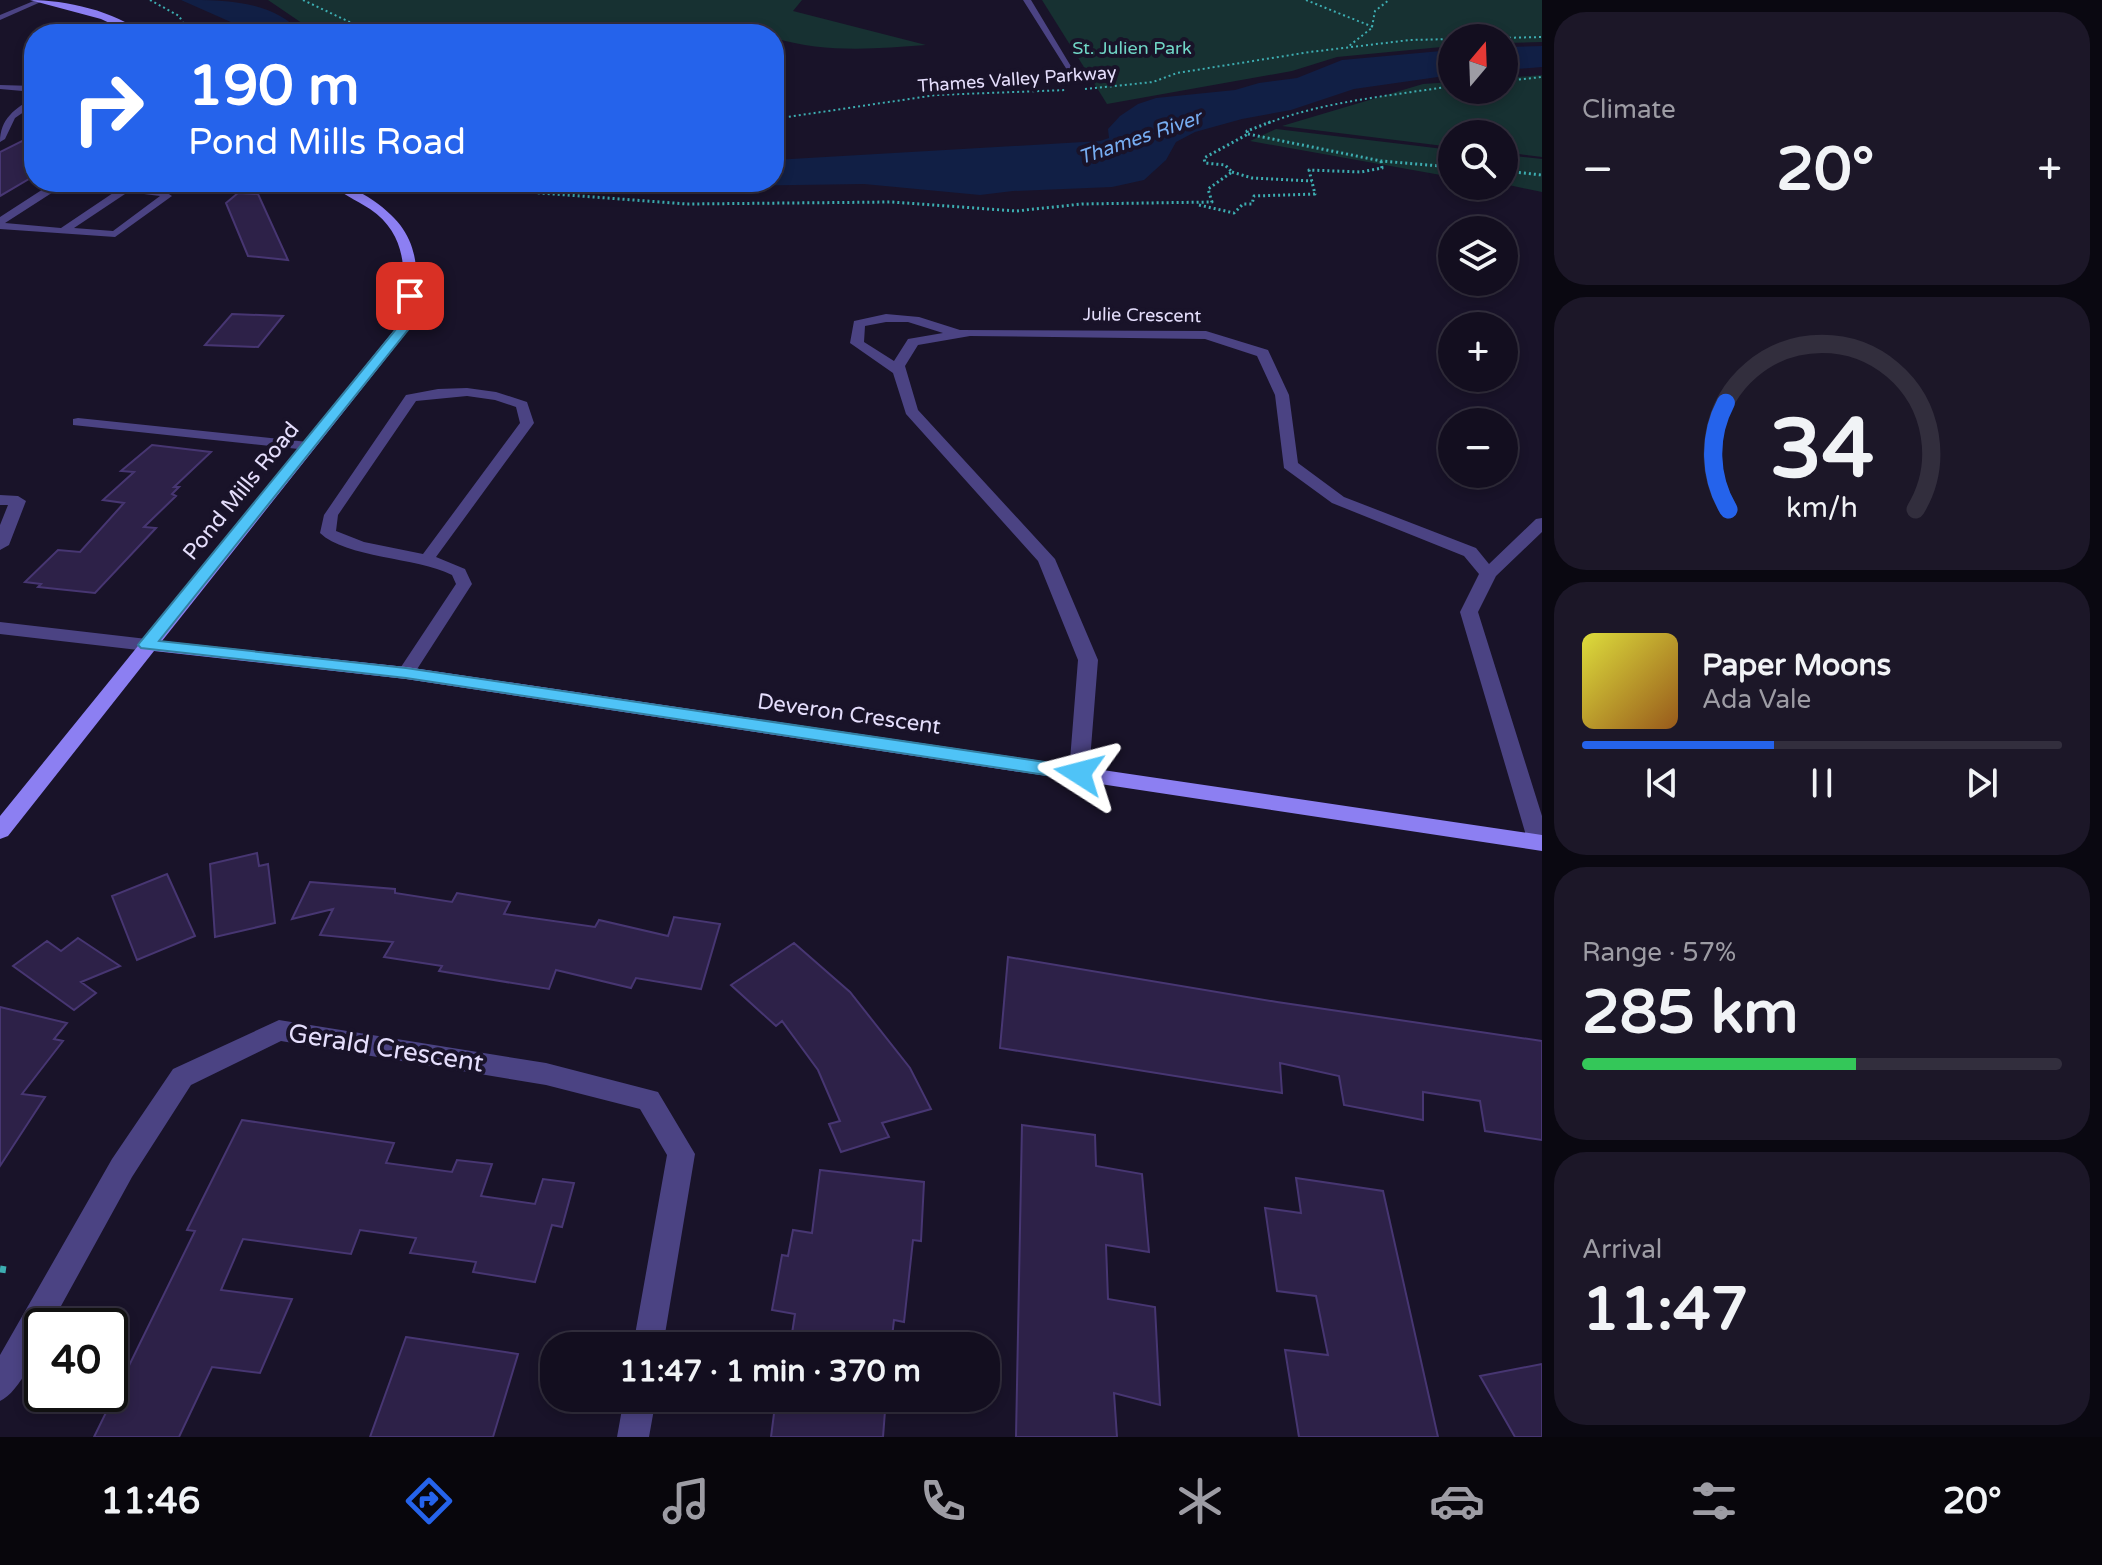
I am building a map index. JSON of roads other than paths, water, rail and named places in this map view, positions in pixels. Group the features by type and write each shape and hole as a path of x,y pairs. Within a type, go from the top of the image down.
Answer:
{"main road":[{"path":"37,1 118,24"},
{"name":"Pond Mills Road","path":"0,831 407,323 414,270 406,237 379,207 351,192"},
{"name":"Deveron Crescent","path":"147,645 406,673 1540,842"}],"street":[{"path":"1027,0 1072,71"},
{"name":"Julie Crescent","path":"899,371 857,343 859,324 884,316 919,319 960,334"},
{"name":"Julie Crescent","path":"899,371 898,366 913,342 960,334 1206,335 1263,353 1282,395 1290,465 1338,500 1470,552 1488,574"},
{"path":"899,371 911,411 1046,559 1088,660 1079,773"},
{"path":"0,500 18,501 0,545"},
{"path":"1540,842 1469,612 1488,574 1542,523"},
{"path":"0,628 147,645"},
{"name":"Gerald Crescent","path":"0,1385 122,1168 182,1077 279,1030 546,1074 649,1100 681,1154 650,1332"},
{"path":"633,1437 637,1412"}],"lane":[{"path":"0,18 37,1"},
{"path":"21,88 24,85"},
{"path":"0,87 24,88"},
{"path":"0,139 11,117 24,108"},
{"path":"0,224 47,192"},
{"path":"63,231 122,192"},
{"path":"0,224 115,234 167,196 161,192"},
{"path":"406,673 464,584 459,572 428,558 370,549 340,540 328,533 331,515 411,398 431,392 483,395 509,399 522,405 527,423 428,558"},
{"path":"78,422 308,446"}],"water":[{"path":"181,0 248,4 277,14 291,24 234,24"},
{"path":"1542,46 1542,67 1518,69 1518,47"},
{"name":"Thames River","path":"1438,51 1438,77 1354,89 1291,110 1195,132 1176,142 1166,160 1144,180 1112,187 980,195 864,184 784,185 784,159 1100,141 1109,138 1108,129 1120,116 1138,104 1156,98 1235,90 1297,78 1342,60"}],"park label":[{"name":"St. Julien Park","path":"1132,48"}]}
